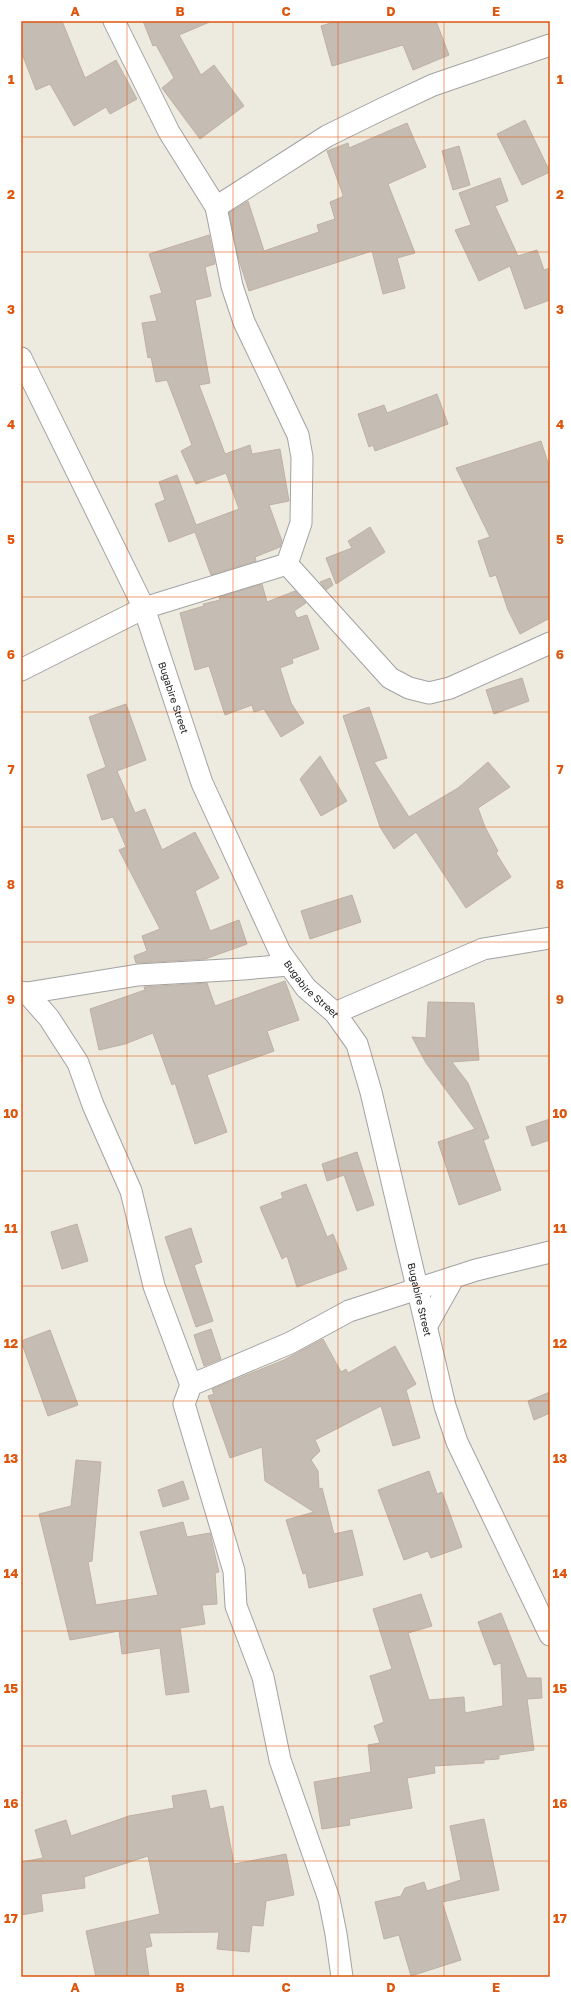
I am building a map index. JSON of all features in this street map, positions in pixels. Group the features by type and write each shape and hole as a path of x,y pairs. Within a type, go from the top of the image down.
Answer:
{"street":[{"path":"114,21 169,132 216,207 232,286 244,322 298,435 302,457 301,523 287,564"},
{"path":"216,207 327,136 384,108 433,85 550,46"},
{"name":"Bugabire Street","path":"21,358 144,608 202,783 280,952 306,988 335,1013 357,1044 371,1092 445,1406 457,1442 550,1635"},
{"path":"21,670 144,608 287,564"},
{"path":"287,564 390,678 409,688 429,693 450,688 550,643"},
{"path":"335,1013 483,949 550,938"},
{"path":"24,992 138,975 243,970 289,964"},
{"path":"24,992 49,1018 78,1063 93,1105 131,1191 154,1286 191,1384 184,1404 234,1571 236,1606 263,1677 280,1760 329,1899 342,1977"},
{"path":"191,1384 290,1343 349,1311 416,1288 550,1252"},
{"path":"427,1325 454,1277"}],"building":[{"path":"21,21 62,21 85,78 116,60 137,99 110,114 106,107 74,126 50,84 36,90 21,51"},
{"path":"143,21 212,21 179,35 201,75 214,65 244,106 200,139 162,88 174,78 156,45 153,46"},
{"path":"337,21 436,21 449,55 413,70 403,45 332,66 321,26"},
{"path":"525,120 550,172 522,185 497,134"},
{"path":"407,123 426,167 388,184 415,253 397,258 405,288 383,294 372,251 249,291 238,257 229,213 248,201 264,251 319,232 317,225 335,219 330,202 342,197 343,195 327,151 348,143 349,148"},
{"path":"459,146 470,185 453,190 442,151"},
{"path":"500,178 508,201 495,206 518,256 537,250 544,270 550,268 550,300 525,309 510,266 479,281 455,230 471,225 459,193"},
{"path":"209,235 215,264 205,267 211,296 195,300 210,383 199,385 225,454 250,445 252,454 280,449 289,501 269,505 282,541 280,547 255,557 256,561 211,575 195,532 169,542 155,504 165,500 159,482 177,475 196,525 239,509 226,473 196,484 181,451 192,445 167,380 156,382 151,357 148,358 142,323 157,321 150,296 162,293 149,254"},
{"path":"437,394 448,424 375,451 373,445 369,447 358,414 384,405 387,413"},
{"path":"541,441 550,469 550,618 520,634 508,610 496,575 490,577 478,541 490,537 456,468"},
{"path":"370,527 385,552 336,584 326,558 352,548 348,541"},
{"path":"330,578 333,585 326,590 320,582"},
{"path":"262,584 267,602 295,591 306,603 294,611 297,618 307,615 319,649 292,659 293,663 280,668 291,703 304,723 281,737 264,709 254,712 252,705 225,715 209,666 195,670 180,613 204,606 203,604 220,600 219,597"},
{"path":"522,678 529,701 494,714 486,690"},
{"path":"126,704 146,760 117,771 135,813 145,809 162,850 195,832 219,878 195,891 210,931 239,920 247,944 205,959 136,963 134,956 147,951 142,936 160,929 119,850 126,847 113,817 102,820 87,775 106,767 89,717"},
{"path":"369,707 387,758 374,762 409,817 458,788 488,762 510,787 478,808 485,827 498,851 496,853 511,877 466,908 416,832 394,849 380,827 343,716"},
{"path":"320,756 347,801 321,816 300,779"},
{"path":"352,895 361,922 310,939 301,911"},
{"path":"285,981 299,1020 267,1031 274,1051 207,1075 227,1132 195,1144 175,1083 172,1085 153,1033 125,1044 99,1050 90,1009 145,990 144,987 207,983 215,1006"},
{"path":"428,1002 474,1003 479,1060 452,1062 468,1083 489,1138 483,1139 501,1190 459,1205 438,1142 475,1129 426,1063 412,1037 426,1038"},
{"path":"550,1119 550,1140 532,1146 526,1127"},
{"path":"357,1152 374,1205 357,1211 344,1175 327,1181 322,1164"},
{"path":"306,1184 327,1237 333,1234 347,1269 297,1287 287,1256 282,1259 260,1207 283,1198 281,1193"},
{"path":"77,1224 88,1261 62,1269 51,1232"},
{"path":"191,1228 202,1262 194,1265 213,1321 196,1327 165,1237"},
{"path":"211,1329 221,1359 204,1366 194,1335"},
{"path":"50,1330 78,1405 48,1416 21,1341"},
{"path":"323,1339 341,1372 346,1369 348,1373 395,1346 416,1384 406,1390 420,1438 393,1446 381,1406 315,1440 320,1451 311,1460 318,1471 319,1489 322,1488 334,1534 352,1530 363,1575 309,1588 306,1573 303,1574 286,1520 314,1512 265,1481 262,1447 230,1458 208,1396 214,1394 212,1389 284,1360"},
{"path":"550,1392 550,1413 534,1420 528,1401"},
{"path":"76,1460 101,1462 92,1561 88,1562 96,1605 158,1595 140,1532 183,1522 187,1537 210,1533 219,1572 215,1573 217,1604 202,1605 205,1624 180,1628 189,1692 166,1695 160,1648 122,1654 119,1631 70,1640 39,1514 71,1506"},
{"path":"429,1471 437,1494 442,1492 462,1547 431,1558 428,1551 404,1560 378,1490"},
{"path":"183,1481 189,1499 163,1507 158,1490"},
{"path":"421,1594 432,1626 408,1633 429,1700 464,1697 465,1713 503,1706 501,1663 494,1665 478,1622 501,1613 527,1678 541,1678 542,1698 527,1699 534,1750 499,1755 499,1759 484,1760 484,1763 434,1766 435,1773 407,1778 412,1808 349,1819 350,1825 322,1829 314,1782 371,1772 368,1745 380,1743 374,1726 384,1722 370,1676 392,1669 373,1609"},
{"path":"206,1790 210,1809 223,1806 234,1864 286,1854 294,1895 266,1901 263,1926 252,1925 249,1952 217,1949 219,1932 149,1933 152,1946 145,1948 149,1977 96,1977 86,1931 160,1914 148,1856 84,1877 85,1888 41,1894 43,1911 21,1915 21,1862 43,1858 35,1830 66,1820 71,1836 129,1816 174,1808 172,1796"},
{"path":"484,1819 499,1890 442,1902 461,1960 411,1976 399,1935 384,1939 375,1902 401,1896 405,1888 424,1882 427,1891 461,1880 450,1826"}]}
